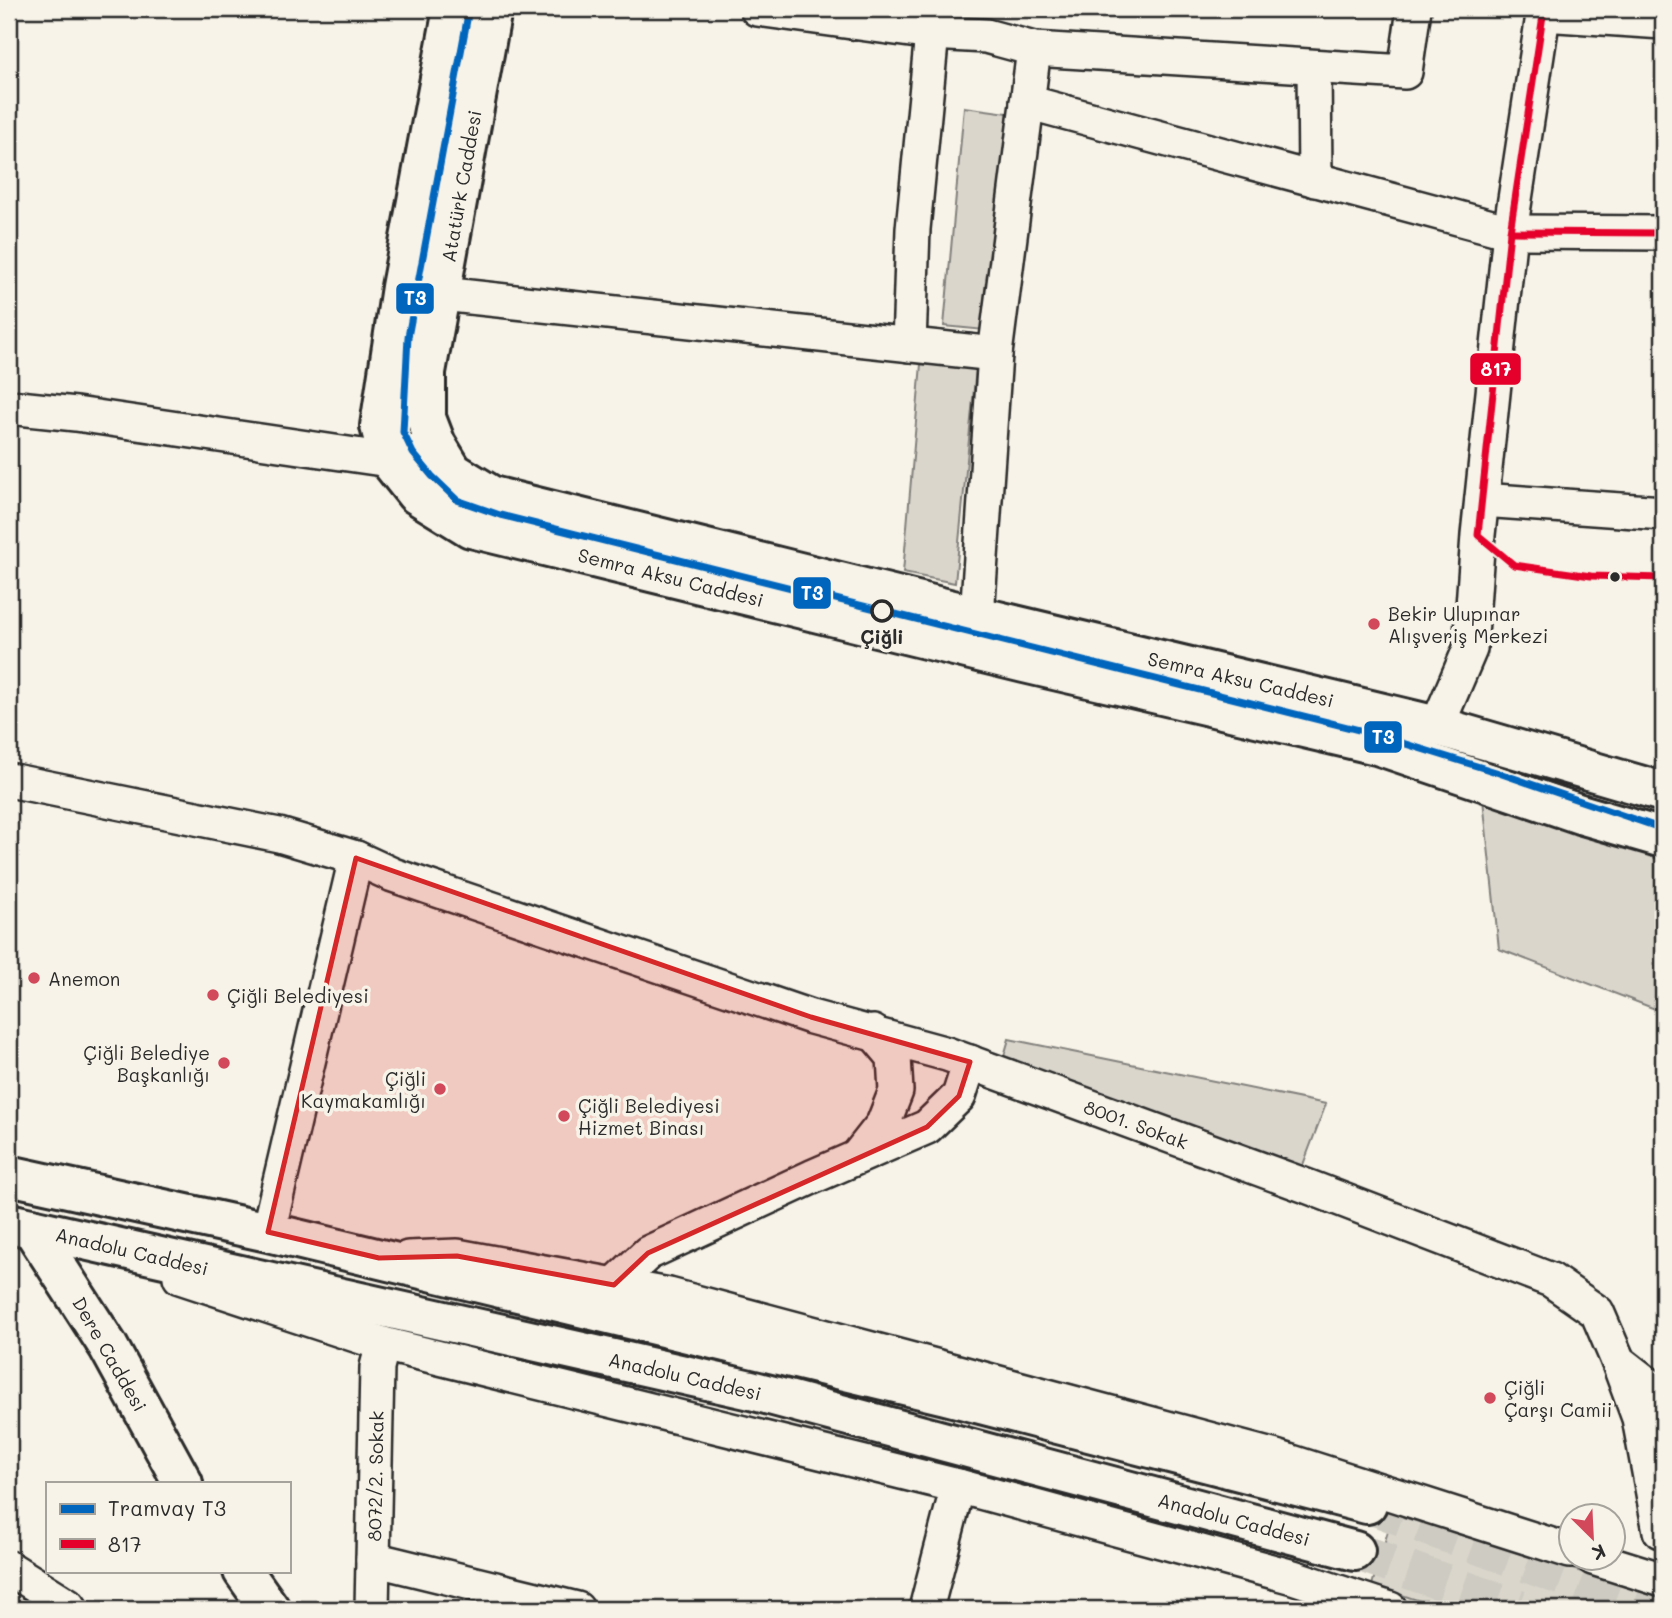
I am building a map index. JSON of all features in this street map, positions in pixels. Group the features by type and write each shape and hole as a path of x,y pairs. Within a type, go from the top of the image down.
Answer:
{"main road":[{"name":"Atatürk Caddesi","path":"389,460 380,426 401,287 453,9"},
{"name":"Atatürk Caddesi","path":"436,444 426,418 426,372 492,9"},
{"name":"Semra Aksu Caddesi","path":"436,444 453,472 492,496 1437,726 1663,792"},
{"name":"Semra Aksu Caddesi","path":"389,460 416,494 471,528 1011,660 1377,745 1580,814 1663,838"},
{"path":"9,1175 268,1231 946,1395 1367,1504"},
{"name":"Dere Caddesi","path":"20,1226 108,1346 182,1482"},
{"name":"Anadolu Caddesi","path":"20,1226 751,1391 1355,1551"},
{"path":"244,1572 270,1609"}],"street":[{"path":"757,9 863,16 932,33 987,22 1034,49 1405,72 1414,9"},
{"path":"1437,726 1470,649 1482,500 1510,232 1543,12 1663,22"},
{"path":"909,345 913,229 932,33"},
{"path":"977,616 995,354 1034,49"},
{"path":"1314,66 1315,180"},
{"path":"1027,102 1510,232 1663,233"},
{"path":"401,287 995,354"},
{"path":"9,407 76,414 389,460 436,444"},
{"path":"1482,500 1663,513"},
{"name":"8001. Sokak","path":"9,780 279,835 356,858 393,874 811,1017 873,1032 971,1062 1309,1187 1550,1280 1597,1312 1618,1361 1663,1396"},
{"path":"268,1231 356,858"},
{"path":"854,1161 883,1124 896,1091 894,1057 873,1032"},
{"path":"614,1285 648,1253 927,1127 959,1096 971,1062"},
{"path":"20,1226 383,1344 958,1486 1293,1577 1390,1609"},
{"path":"379,1258 457,1256 669,1294 1276,1457 1556,1547"},
{"name":"8072/2. Sokak","path":"372,1609 377,1367 383,1344"},
{"path":"1618,1361 1639,1418 1660,1531"},
{"path":"926,1609 958,1486"},
{"path":"373,1559 577,1609"},
{"path":"9,1568 71,1609"},
{"path":"1626,1569 1663,1580"}],"highlighted area":[{"path":"356,858 811,1017 970,1062 959,1096 927,1127 648,1253 614,1285 457,1256 379,1258 268,1232"}],"shaded area":[{"path":"964,107 1008,113 985,330 944,326"},
{"path":"921,364 976,368 955,583 903,573"},
{"path":"1482,790 1663,850 1663,1012 1499,949"},
{"path":"1009,1039 1326,1104 1301,1170 1002,1063"},
{"path":"1393,1514 1556,1564 1556,1572 1582,1572 1663,1597 1663,1609 1444,1609 1372,1585"}],"tunnel":[{"path":"1367,1504 1649,1609"},
{"path":"1355,1551 1519,1609"}],"tram line":[{"name":"T3","path":"469,9 408,337 403,432 413,453 457,500 500,515 1367,732 1496,772 1663,829"}],"transit line":[{"name":"817","path":"1544,9 1510,232 1478,535 1514,565 1591,576 1663,578"},
{"name":"817","path":"1510,232 1663,233"}],"place":[{"name":"Çiğli","path":"882,611"},
{"name":"Bekir Ulupınar Alışveriş Merkezi","path":"1374,624"},
{"name":"Anemon","path":"34,978"},
{"name":"Çiğli Belediyesi","path":"213,995"},
{"name":"Çiğli Belediye Başkanlığı","path":"224,1063"},
{"name":"Çiğli Kaymakamlığı","path":"440,1089"},
{"name":"Çiğli Belediyesi Hizmet Binası","path":"564,1116"},
{"name":"Çiğli Çarşı Camii","path":"1490,1398"}]}
